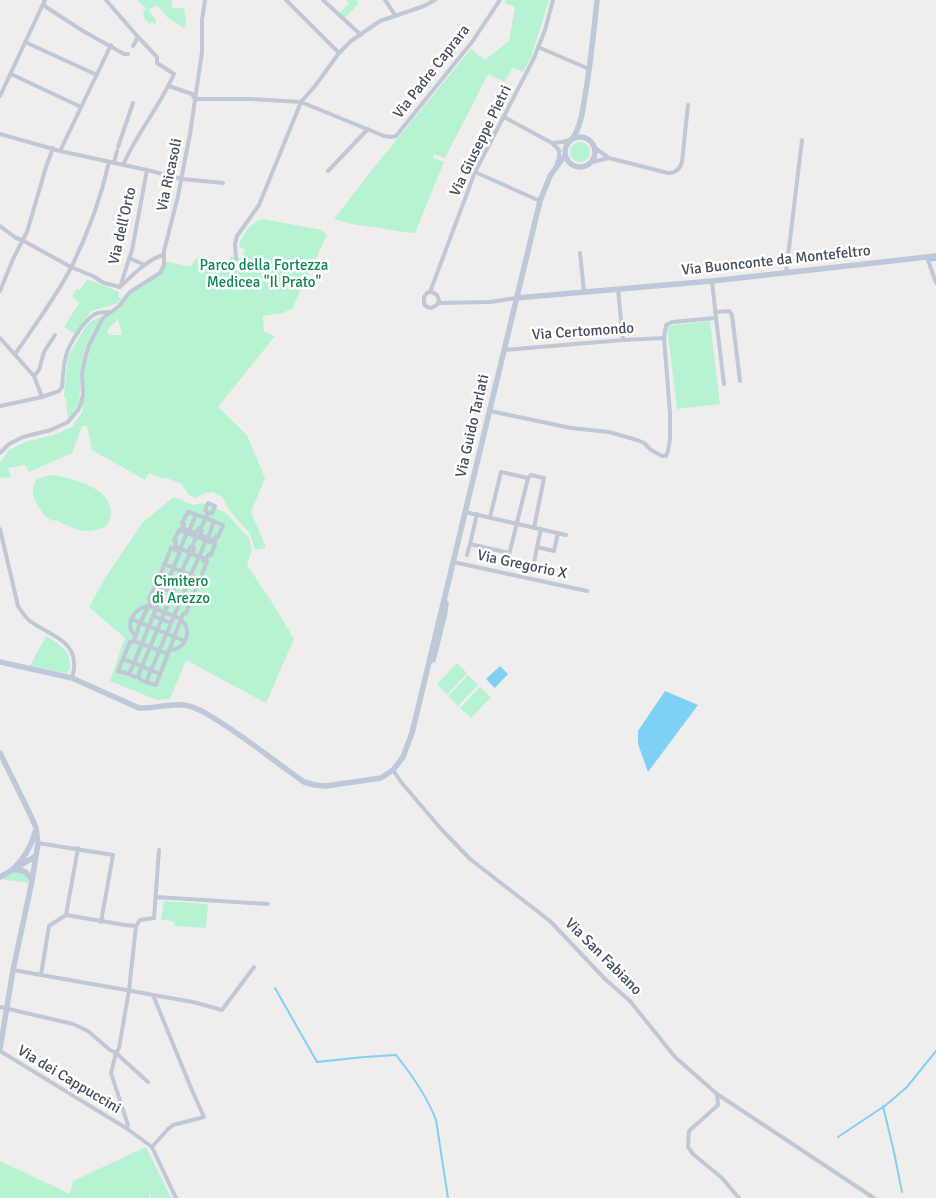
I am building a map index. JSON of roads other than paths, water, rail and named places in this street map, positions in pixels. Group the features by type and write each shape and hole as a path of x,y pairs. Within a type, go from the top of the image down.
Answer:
{"main road":[{"path":"580,122 583,133 595,148 595,153 592,162 579,168 571,164 565,154 566,146 576,133 580,122 589,69 597,0"},
{"path":"572,139 577,137 587,139"},
{"name":"Via Guido Tarlati","path":"422,692 540,201 547,180 565,154"},
{"path":"555,168 571,164"},
{"name":"Via Buonconte da Montefeltro","path":"516,298 712,281 936,256"},
{"path":"0,662 72,678 139,708 170,704 187,705 202,711 232,729 304,782 326,786 341,785 381,778 393,770 403,756 412,733 422,692 437,646 445,612 447,586"},
{"path":"437,646 442,610"},
{"path":"0,753 2,762 31,816 36,828 38,842 32,881 13,970 0,1050"},
{"path":"12,870 21,862 30,849 36,828"},
{"path":"0,877 36,856"},
{"path":"12,870 24,870 32,881"}],"street":[{"path":"107,0 157,57 157,63 174,74 152,115 136,138 123,165"},
{"name":"Via Ricasoli","path":"110,312 119,306 130,292 160,273 164,265 163,255 178,196 190,134 202,52 202,20 206,0"},
{"path":"286,0 339,53"},
{"path":"323,0 360,35"},
{"path":"385,0 395,15"},
{"path":"236,258 235,244 237,236 259,205 301,102 339,53 351,41 380,21 424,6 435,0"},
{"name":"Via Padre Caprara","path":"195,99 250,99 301,102 368,129 388,136 396,136 472,42 500,0"},
{"name":"Via Giuseppe Pietri","path":"430,292 476,172 538,47 553,0"},
{"path":"0,96 45,2"},
{"path":"45,2 46,8 83,31 124,54 128,54"},
{"path":"133,46 138,37"},
{"path":"25,42 97,75"},
{"path":"60,151 111,45"},
{"path":"538,47 589,69"},
{"path":"10,74 81,107"},
{"path":"0,82 5,84"},
{"path":"169,86 192,94 195,99"},
{"path":"15,354 71,267 96,212 133,103"},
{"path":"595,148 610,158 668,173 677,170 682,162 688,105"},
{"path":"504,117 552,144 565,154"},
{"path":"328,170 368,129"},
{"path":"0,134 60,151 180,179 223,183"},
{"path":"552,144 572,139"},
{"path":"786,273 802,140"},
{"path":"1,288 27,232 53,148"},
{"path":"555,168 559,158 559,150"},
{"path":"592,162 610,158"},
{"name":"Via dell'Orto","path":"120,287 136,228 147,170"},
{"path":"476,172 540,201"},
{"path":"0,226 16,238 71,267 104,283 120,287 145,265 163,255"},
{"path":"580,252 584,292"},
{"path":"927,257 936,283"},
{"path":"129,258 145,265"},
{"path":"712,281 724,384"},
{"path":"618,289 623,340"},
{"path":"430,292 437,295 439,300 436,307 427,307 424,304 424,297 430,292"},
{"path":"438,303 490,302 516,298"},
{"path":"715,312 729,311 732,315 740,381"},
{"path":"0,406 60,391 65,356 72,343 88,319 101,312 110,312"},
{"path":"0,453 9,444 23,437 51,430 68,422 78,410 82,402 82,373 87,352 99,325 110,312"},
{"path":"490,411 571,428 609,432 637,440 644,443 651,450 666,456 670,439 670,414 664,338 666,325 672,322 716,318"},
{"path":"34,376 39,370 44,352 55,335"},
{"path":"0,338 34,376 42,397"},
{"name":"Via Certomondo","path":"504,350 664,338"},
{"path":"490,517 501,472 528,478 531,475 544,478 534,528"},
{"path":"528,478 509,552 508,559 512,564 530,567 534,562 541,529"},
{"path":"188,512 206,518 223,525 215,541 196,536 182,528 184,524 182,523 188,512"},
{"path":"465,512 566,535"},
{"path":"192,547 194,548 192,554 198,558 206,559 210,555 215,544 200,535 202,531 200,530 208,513"},
{"path":"129,674 196,514"},
{"path":"466,556 477,514"},
{"path":"146,682 214,521"},
{"path":"196,536 188,552 180,550 171,548 149,599 151,601 140,623 134,641 130,642 118,671 135,677 138,676 141,680 156,686 183,614 186,613 207,562 180,550 175,546 176,541 174,541 179,530 196,533 199,528 201,529"},
{"path":"0,529 18,606 32,622 61,639 67,645 72,652 75,664 72,678"},
{"path":"537,547 554,551 558,533"},
{"path":"470,544 509,552"},
{"path":"138,676 189,555"},
{"name":"Via Gregorio X","path":"453,562 587,591"},
{"path":"164,564 200,579"},
{"path":"161,573 197,586"},
{"path":"155,585 192,599"},
{"path":"134,641 159,651 168,652 178,648 185,642 188,629 181,619 148,606 139,609 132,619 131,627 136,636"},
{"path":"154,616 171,623"},
{"path":"132,619 185,642"},
{"path":"123,659 160,674"},
{"name":"Via San Fabiano","path":"393,770 442,830 470,859 550,921 605,979 630,1001 675,1057 717,1094 874,1198"},
{"path":"38,842 113,855 101,922"},
{"path":"66,915 78,848"},
{"path":"41,976 49,926 66,915 124,926 136,926 140,920 154,918 159,850"},
{"path":"156,897 268,904"},
{"name":"Via dei Cappuccini","path":"126,1128 128,1125 111,1073 119,1048 136,926"},
{"path":"13,970 193,1002 222,1010 254,968"},
{"path":"152,1147 173,1125 204,1117 190,1088 153,996"},
{"path":"0,1007 73,1024 88,1031 148,1082"},
{"name":"Via dei Cappuccini","path":"0,1050 126,1128 152,1147 176,1198"},
{"path":"717,1094 718,1105 689,1131 688,1147 722,1178 739,1198"}],"water":[{"path":"500,666 508,674 495,688 486,679"},
{"path":"665,691 698,705 648,772 638,744 638,731"}],"waterway":[{"path":"930,260 936,260"},
{"path":"275,988 317,1062 396,1055 419,1086 436,1120 448,1198"},
{"path":"838,1137 886,1105 907,1087 936,1051"},
{"path":"883,1106 902,1192"}],"park label":[{"name":"Parco della Fortezza Medicea \"Il Prato\"","path":"264,274"},
{"name":"Cimitero di Arezzo","path":"181,590"}]}
